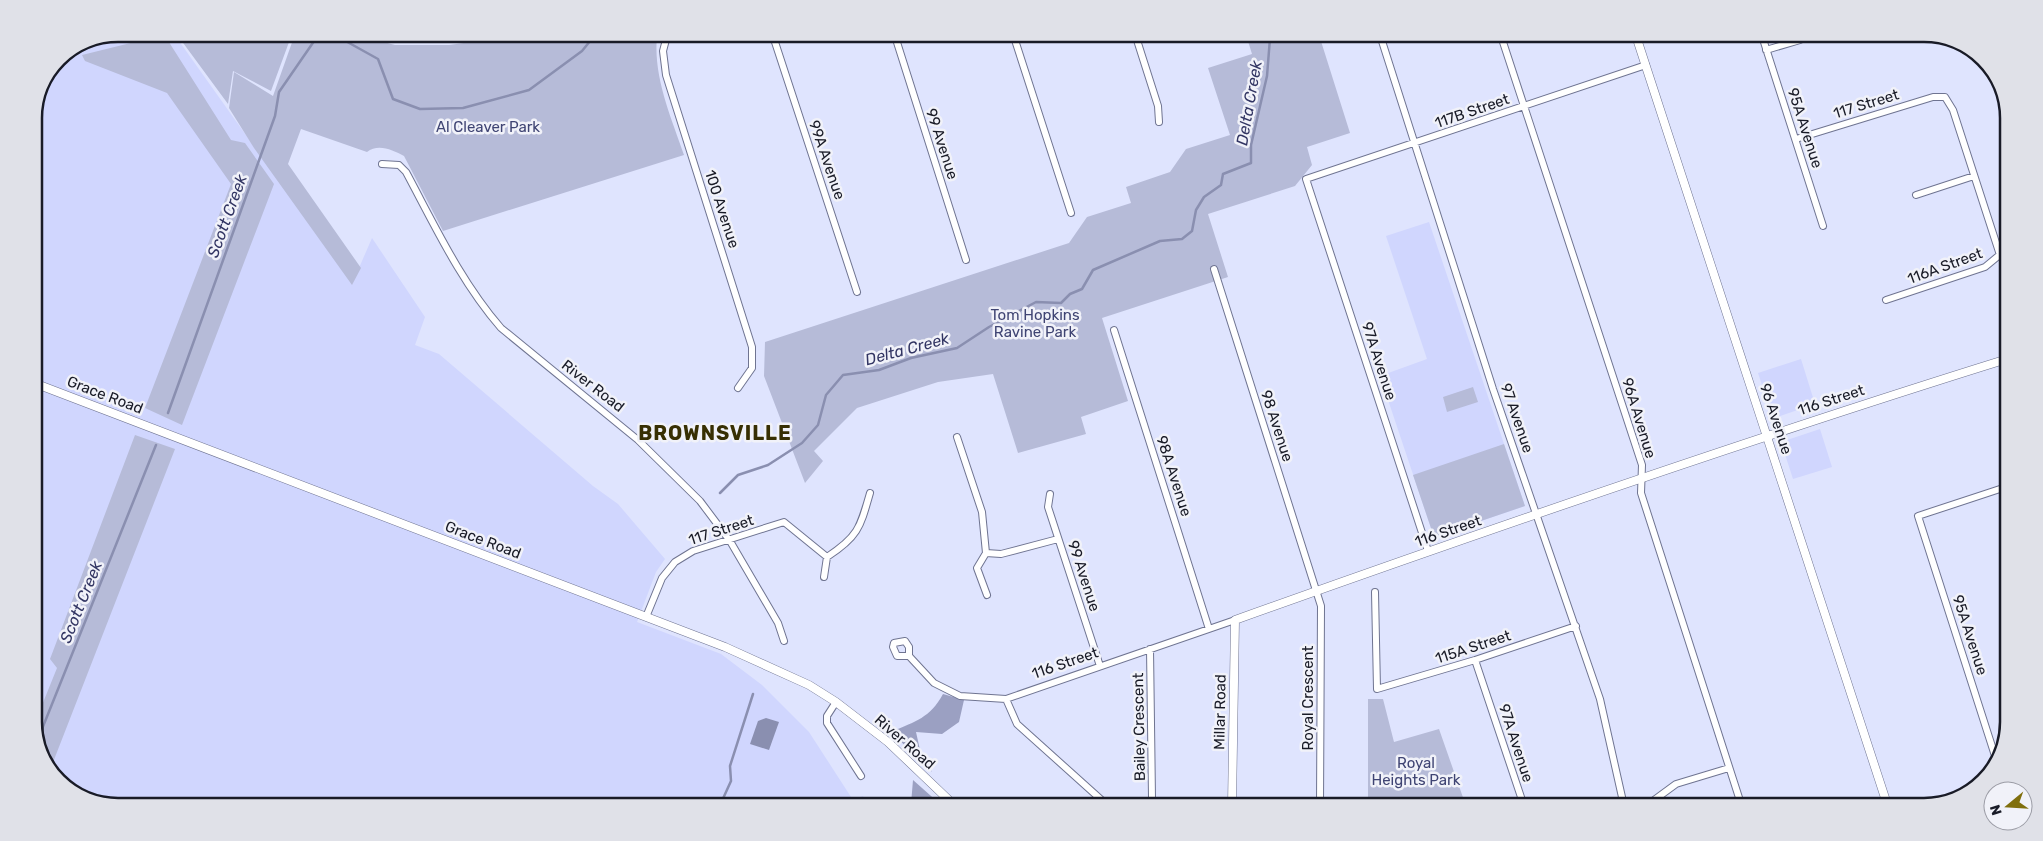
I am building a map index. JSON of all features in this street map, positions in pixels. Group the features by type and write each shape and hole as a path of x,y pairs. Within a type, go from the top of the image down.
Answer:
{"street":[{"name":"100 Avenue","path":"665,42 663,51 666,75 752,347 752,368 738,388"},
{"name":"99A Avenue","path":"775,42 857,292"},
{"name":"99 Avenue","path":"896,42 966,260"},
{"path":"1016,42 1071,212"},
{"path":"1138,42 1158,106 1159,122"},
{"name":"97 Avenue","path":"1382,42 1496,397 1600,699 1622,798"},
{"name":"96A Avenue","path":"1503,42 1642,465 1641,493 1739,798"},
{"name":"96 Avenue","path":"1638,42 1885,798"},
{"name":"95A Avenue","path":"1764,42 1823,226"},
{"path":"1766,50 1793,42"},
{"name":"117B Street","path":"1306,179 1646,65"},
{"name":"117 Street","path":"1796,139 1933,97 1945,97 1955,115 1974,176"},
{"name":"River Road","path":"382,164 399,165 406,172 463,277 484,308 501,328 638,440 700,501 730,540 778,623 784,641"},
{"path":"1916,195 1974,176 2000,255"},
{"name":"97A Avenue","path":"1306,179 1428,552"},
{"name":"116A Street","path":"1886,300 1985,268 2000,255"},
{"name":"98 Avenue","path":"1214,269 1317,591"},
{"name":"98A Avenue","path":"1114,330 1209,629"},
{"name":"116 Street","path":"909,656 934,683 960,696 1006,699 1767,435 2000,361"},
{"name":"Grace Road","path":"43,386 725,647 801,681 836,702"},
{"path":"957,437 982,512 986,553 977,568 988,595"},
{"name":"95A Avenue","path":"1995,752 1918,516 2000,488"},
{"path":"824,577 827,557 848,543 861,524 870,493"},
{"name":"99 Avenue","path":"1050,494 1048,507 1100,666"},
{"name":"117 Street","path":"646,617 662,578 675,562 693,551 784,522 827,557"},
{"path":"986,553 1001,554 1058,539"},
{"name":"Royal Crescent","path":"1317,591 1321,606 1320,798"},
{"name":"115A Street","path":"1375,592 1377,689 1475,660 1576,626"},
{"name":"Millar Road","path":"1232,798 1235,620"},
{"name":"Bailey Crescent","path":"1150,649 1152,798"},
{"name":"97A Avenue","path":"1475,660 1521,798"},
{"path":"1006,699 1017,724 1099,798"},
{"path":"836,702 828,716 827,723 861,776"},
{"name":"River Road","path":"836,702 888,742 947,798"},
{"path":"1657,798 1676,784 1729,768"}],"shaded area":[{"path":"180,42 352,284 372,238 425,317 415,345 439,354 593,486 618,504 665,559 656,572 637,622 721,654 762,685 809,732 852,798 118,798 103,797 89,793 72,783 61,773 50,756 43,728 43,113 50,85 58,72 68,61 80,53 108,43"},
{"path":"1429,222 1525,506 1434,537 1380,376 1427,359 1386,236"},
{"path":"1801,359 1815,404 1777,417 1772,415 1758,373"},
{"path":"1820,429 1832,467 1793,479 1781,442"},
{"path":"943,694 964,700 959,722 942,734 916,732 920,750 932,772 891,732 927,714 933,709"},
{"path":"766,718 779,722 769,750 750,744 758,721"},
{"path":"913,780 933,798 912,798"}],"green space":[{"path":"135,42 169,42 231,140 245,143 274,184 182,425 145,408 231,184 167,93 85,61 82,55"},
{"path":"182,42 289,42 271,91 233,71 228,104"},
{"name":"Al Cleaver Park","path":"292,42 384,42 395,45 449,45 471,42 657,42 660,82 684,155 443,231 404,156 381,148 371,149 367,152 301,129 288,164 361,268 352,285 254,148 229,108 234,72 273,96"},
{"name":"Tom Hopkins Ravine Park","path":"1248,42 1321,42 1350,133 1307,147 1312,165 1295,186 1208,214 1228,277 1102,318 1128,401 1081,417 1086,434 1018,453 993,374 938,382 857,408 814,451 823,461 805,483 764,376 765,342 1069,243 1087,217 1131,203 1126,187 1170,172 1186,149 1230,135 1208,68 1252,54"},
{"path":"1473,387 1478,402 1447,412 1443,397"},
{"path":"135,435 175,449 53,762 44,738 43,728 43,703 57,668 50,659"},
{"path":"1504,444 1525,506 1434,537 1413,475"},
{"name":"Royal Heights Park","path":"1368,699 1383,699 1394,742 1439,729 1463,798 1368,798"}],"waterway":[{"name":"Scott Creek","path":"168,413 275,116 279,92 313,42"},
{"name":"Scott Creek","path":"347,42 378,59 393,99 420,109 463,108 529,90 582,51 589,42"},
{"name":"Delta Creek","path":"720,493 738,475 768,465 802,443 818,425 826,395 843,375 879,370 911,358 957,348 989,327 1036,302 1061,303 1070,294 1082,289 1093,270 1160,241 1182,239 1192,231 1196,210 1204,197 1221,185 1223,174 1251,163 1251,145 1267,76 1270,42"},
{"name":"Scott Creek","path":"43,727 156,445"},
{"name":"Delta Creek","path":"723,798 731,781 730,766 753,694"}],"district":[{"name":"BROWNSVILLE","path":"715,433"}]}
